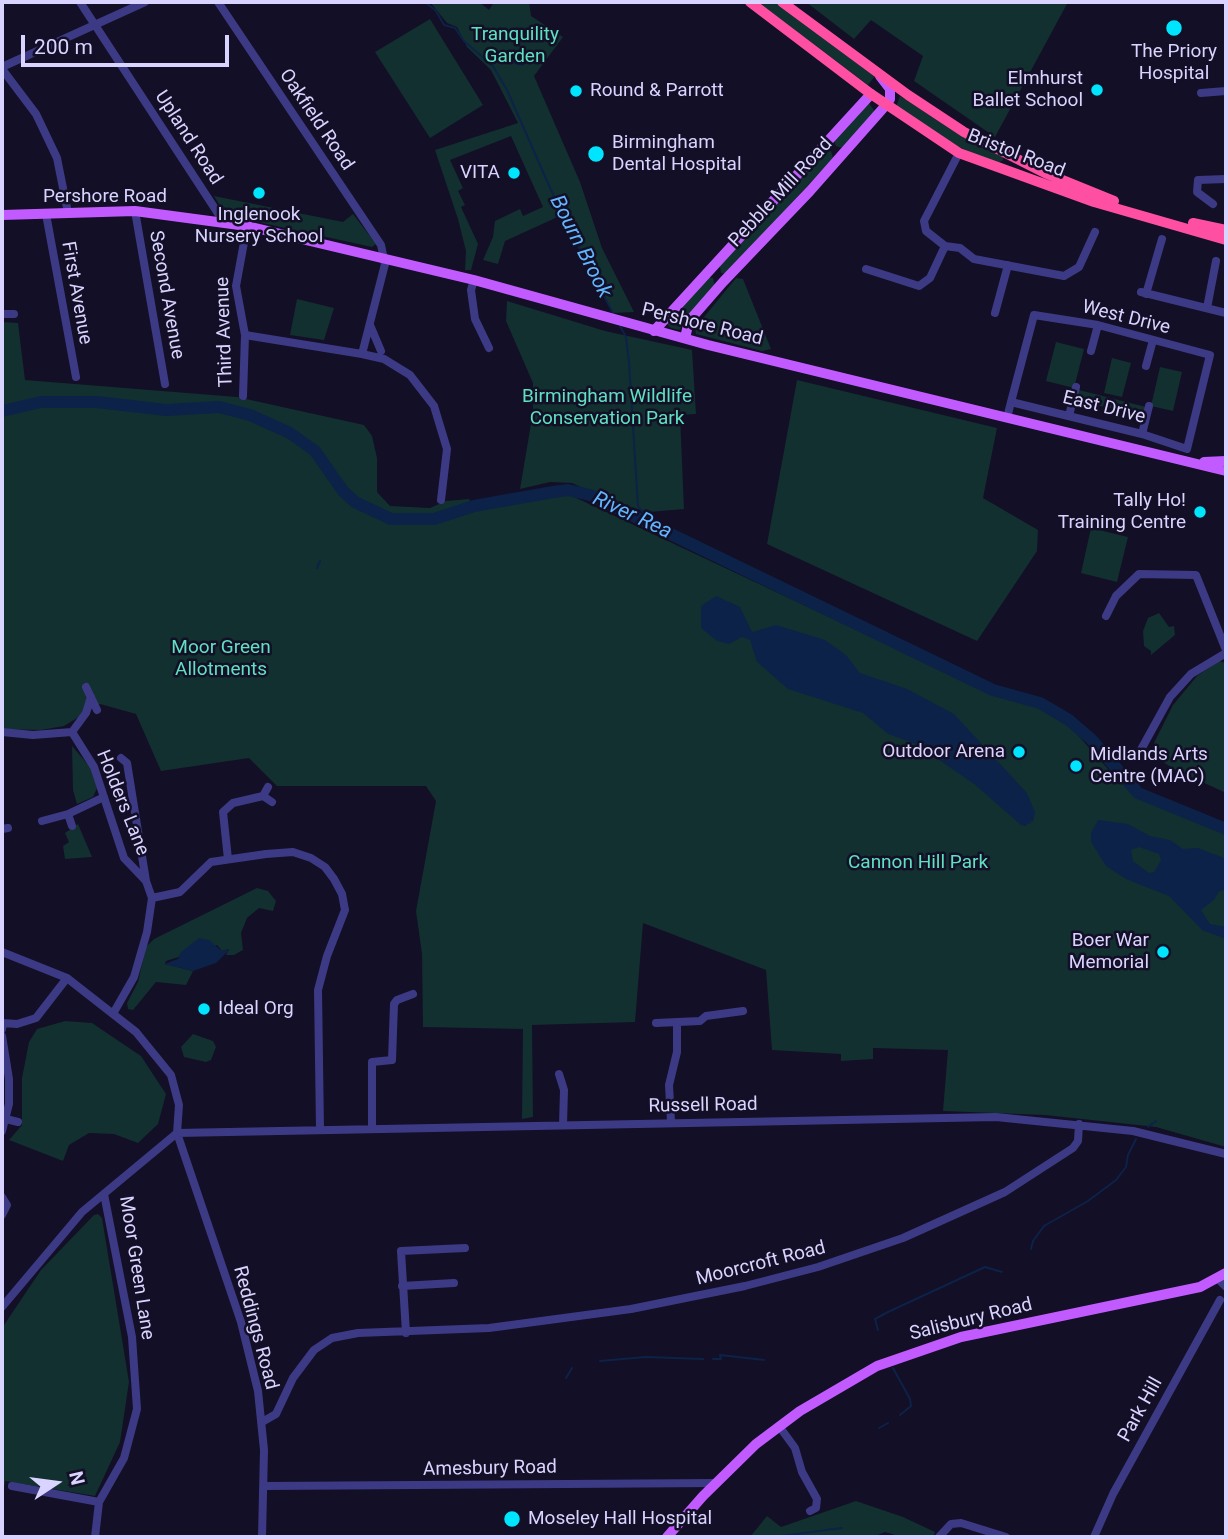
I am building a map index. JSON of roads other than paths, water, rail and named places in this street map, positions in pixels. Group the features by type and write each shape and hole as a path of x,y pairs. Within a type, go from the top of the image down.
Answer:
{"highway":[{"name":"Bristol Road","path":"750,2 886,105 959,153 1094,202 1226,240"},
{"name":"Bristol Road","path":"782,2 877,73 964,132 1045,173 1120,203 1226,230"}],"main road":[{"path":"877,73 890,89 890,99 886,105"},
{"name":"Pebble Mill Road","path":"654,331 871,94"},
{"name":"Pebble Mill Road","path":"685,338 689,321 886,105"},
{"path":"827,141 841,155"},
{"name":"Pershore Road","path":"2,215 135,211 247,226 385,257 613,321 1226,471"},
{"path":"710,268 723,282"},
{"name":"Pershore Road","path":"1186,462 1226,461"},
{"name":"Salisbury Road","path":"667,1537 716,1483 779,1426 852,1379 936,1343 1224,1280"}],"street":[{"name":"Upland Road","path":"80,2 223,221"},
{"path":"68,213 57,158 36,114 2,68 145,2"},
{"name":"Oakfield Road","path":"218,2 381,245 385,257"},
{"path":"1201,93 1226,90"},
{"path":"959,153 924,220 926,231 945,246 960,248 974,259 1064,276 1073,274 1095,232"},
{"path":"1213,204 1197,192 1198,180 1226,179"},
{"name":"Second Avenue","path":"135,211 165,384"},
{"name":"First Avenue","path":"46,214 76,377"},
{"name":"Third Avenue","path":"243,396 244,334 236,286 247,226"},
{"path":"1162,239 1144,293 1226,313"},
{"path":"866,270 919,286 928,281 945,246"},
{"path":"362,354 385,257"},
{"path":"1207,307 1216,261"},
{"path":"995,313 1008,265"},
{"path":"474,280 471,289 475,319 489,348"},
{"path":"2,314 14,314"},
{"name":"West Drive","path":"1011,402 1034,315 1098,325 1210,355 1187,449"},
{"path":"369,322 381,351"},
{"path":"1091,351 1098,325"},
{"path":"244,334 384,359 410,375 434,406 447,449 441,500"},
{"path":"1146,366 1153,340"},
{"path":"1069,416 1076,387"},
{"path":"1007,418 1011,402"},
{"name":"East Drive","path":"1011,402 1142,433 1187,449"},
{"path":"1142,433 1149,406"},
{"path":"1110,443 1114,427"},
{"path":"1105,616 1116,596 1139,574 1196,575 1226,652 1191,674 1170,697 1138,755"},
{"path":"86,687 97,710"},
{"path":"2,732 33,736 72,732 86,713 90,697"},
{"name":"Holders Lane","path":"72,732 94,767 124,859 146,881"},
{"name":"Holders Lane","path":"114,1012 134,977 147,932 152,898 146,881 127,762 121,758"},
{"path":"263,796 268,787"},
{"path":"228,859 223,811 233,803 263,796 272,802"},
{"path":"41,821 68,814 104,797"},
{"path":"68,814 72,826"},
{"path":"152,898 180,892 211,862 280,853 302,855 325,867 342,894 345,911 327,956 318,990 320,1129"},
{"path":"2,952 67,978 114,1012 168,1068 179,1105 177,1133"},
{"path":"2,1024 17,1024 36,1018 67,978"},
{"path":"372,1129 372,1062 391,1059 394,1004 397,1000 413,994"},
{"path":"656,1023 677,1023 743,1011"},
{"path":"671,1122 669,1085 677,1052 677,1023"},
{"path":"2,1036 9,1079 6,1119 2,1131"},
{"path":"559,1074 565,1090 563,1125"},
{"name":"Russell Road","path":"177,1133 996,1117 1133,1130 1226,1154"},
{"path":"6,1119 18,1122"},
{"name":"Moorcroft Road","path":"262,1422 276,1414 293,1378 314,1350 332,1338 358,1333 489,1328 631,1309 745,1286 818,1267 903,1238 1005,1192 1073,1148 1078,1141 1079,1124"},
{"name":"Moor Green Lane","path":"95,1537 99,1502 124,1458 137,1409 132,1337 104,1194 177,1133"},
{"name":"Reddings Road","path":"177,1133 241,1322 262,1422 265,1486 262,1537"},
{"path":"2,1307 57,1238 104,1194"},
{"path":"2,1197 7,1205 2,1215"},
{"path":"406,1333 401,1251 465,1248"},
{"path":"402,1286 454,1283"},
{"name":"Park Hill","path":"1094,1537 1113,1494 1220,1300"},
{"path":"779,1426 795,1448 802,1472 817,1499 816,1508 810,1511"},
{"name":"Amesbury Road","path":"265,1486 716,1483"},
{"path":"12,1486 99,1502"},
{"path":"939,1537 951,1524 961,1523 1006,1537"}],"water":[{"path":"716,596 740,607 752,632 776,625 825,640 846,655 860,673 907,689 954,714 1027,793 1035,812 1033,822 1030,821 1031,824 1026,826 1021,825 974,784 916,744 888,734 863,713 788,689 757,662 750,640 742,637 729,644 717,641 701,628 701,606"},
{"path":"1098,820 1128,824 1150,836 1170,840 1183,849 1198,848 1224,858 1226,889 1219,892 1214,900 1201,910 1210,924 1226,927 1226,939 1202,930 1169,896 1126,879 1106,866 1091,842 1091,833","holes":["1139,847 1159,854 1161,860 1154,872 1149,873 1133,861 1131,850"]},
{"path":"199,938 209,940 222,951 230,949 216,963 193,971 164,964 178,959 181,952"}],"waterway":[{"name":"Bourn Brook","path":"425,2 436,11 444,25 455,28 464,41 493,66 507,90 562,215 614,315"},
{"path":"491,64 504,54 509,59"},
{"path":"512,62 522,65 531,58"},
{"name":"Bourn Brook","path":"620,326 626,337 629,362 638,506 654,527"},
{"name":"River Rea","path":"2,411 41,402 97,402 166,410 219,407 250,415 290,433 315,451 343,491 355,502 391,519 434,519 474,506 568,490 590,495 993,690 1040,703 1069,720 1091,739 1138,793 1226,829"},
{"path":"317,568 320,561"},
{"path":"1148,1127 1156,1121"},
{"path":"1031,1249 1033,1241 1044,1226 1088,1201 1116,1180 1126,1167 1128,1155 1136,1139"},
{"path":"878,1330 875,1319 888,1312 985,1267 1002,1272"},
{"path":"713,1359 721,1359 720,1355 764,1360"},
{"path":"600,1361 645,1357 703,1359"},
{"path":"566,1378 572,1368"},
{"path":"893,1368 910,1399 911,1406 900,1415"},
{"path":"879,1428 888,1423"},
{"path":"773,1537 842,1528"}],"place":[{"name":"The Priory Hospital","path":"1174,28"},
{"name":"Elmhurst Ballet School","path":"1097,90"},
{"name":"Round & Parrott","path":"576,91"},
{"name":"Birmingham Dental Hospital","path":"596,154"},
{"name":"VITA","path":"514,173"},
{"name":"Inglenook Nursery School","path":"259,193"},
{"name":"Tally Ho! Training Centre","path":"1200,512"},
{"name":"Outdoor Arena","path":"1019,752"},
{"name":"Midlands Arts Centre (MAC)","path":"1076,766"},
{"name":"Boer War Memorial","path":"1163,952"},
{"name":"Ideal Org","path":"204,1009"},
{"name":"Moseley Hall Hospital","path":"512,1519"}],"park label":[{"name":"Tranquility Garden","path":"515,46"},
{"name":"Birmingham Wildlife Conservation Park","path":"607,408"},
{"name":"Moor Green Allotments","path":"221,659"},
{"name":"Cannon Hill Park","path":"918,863"}]}
